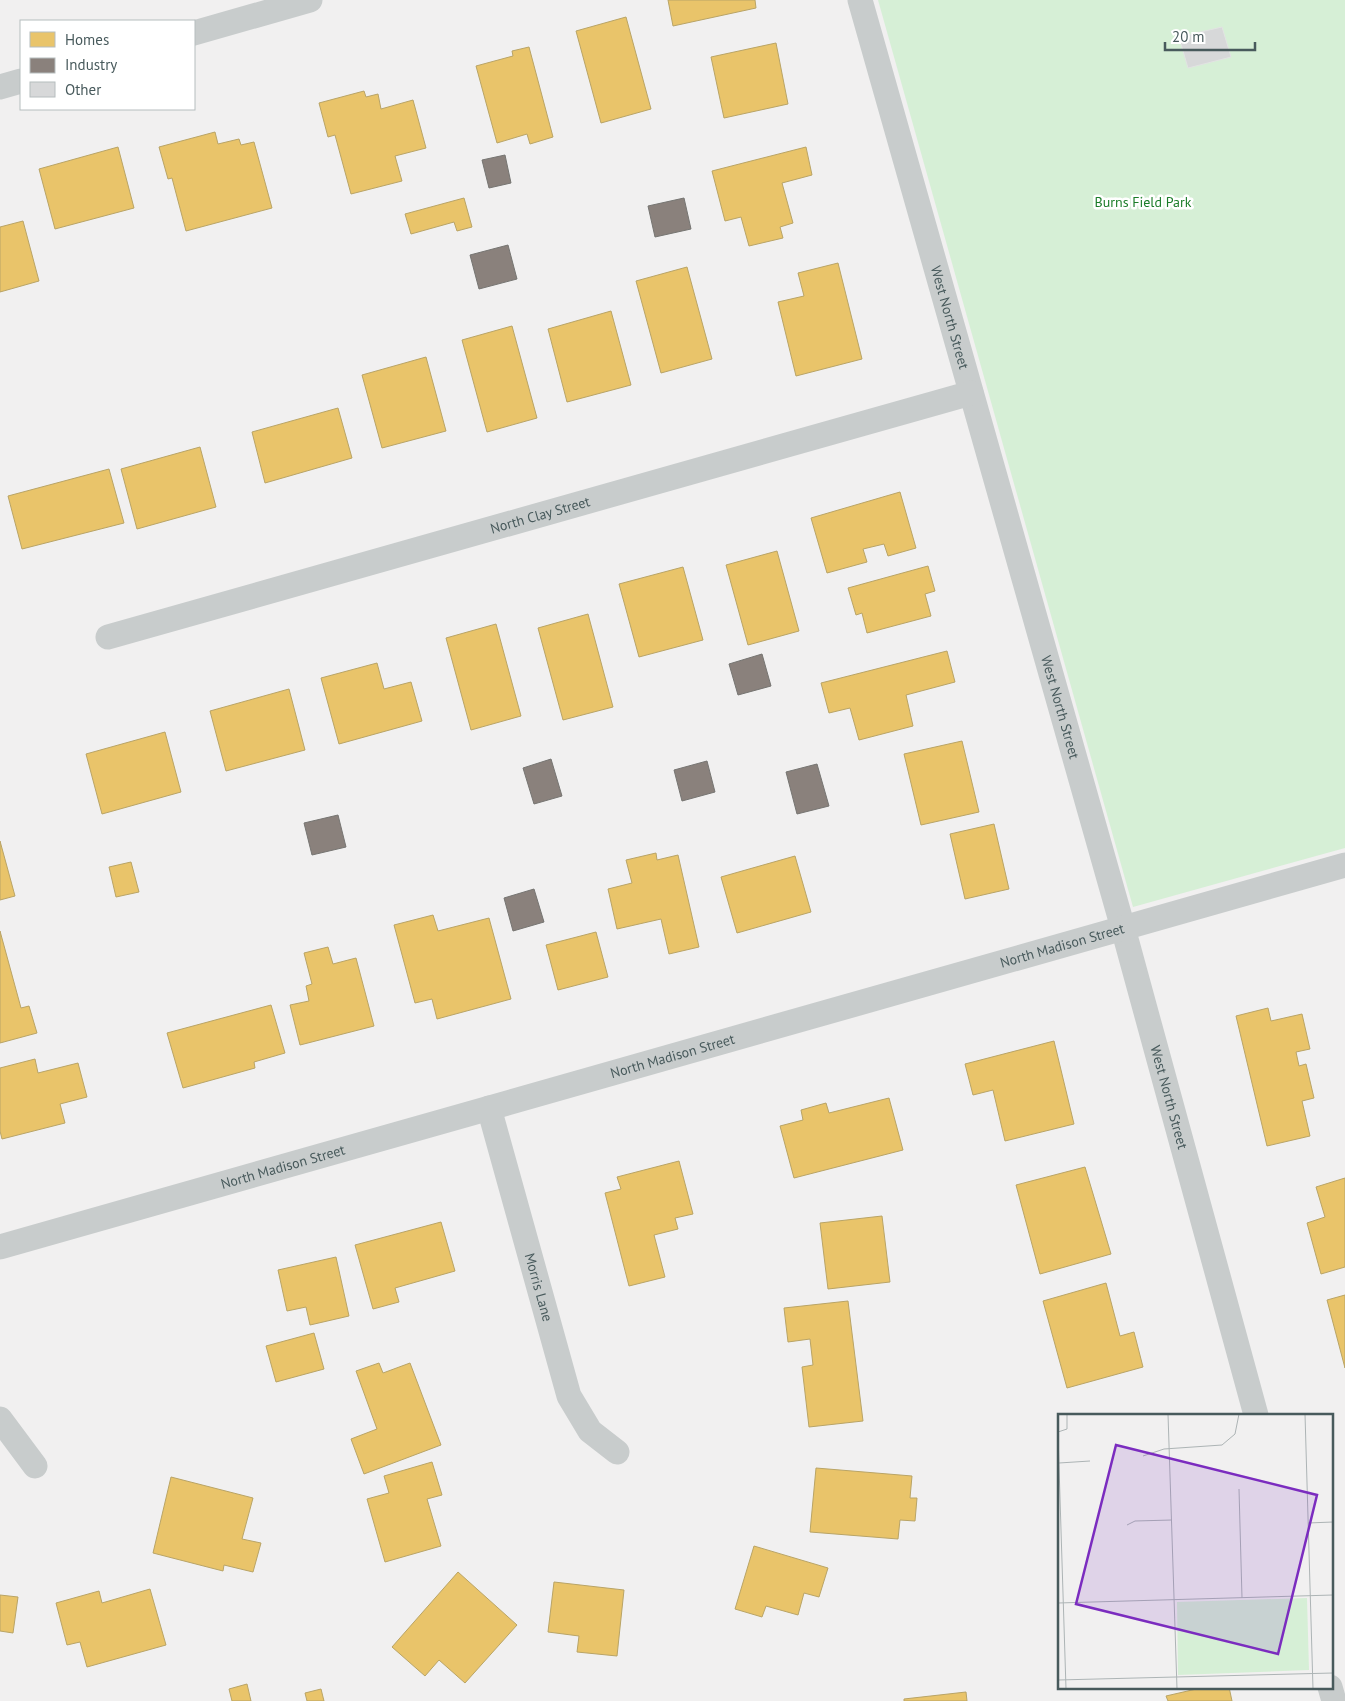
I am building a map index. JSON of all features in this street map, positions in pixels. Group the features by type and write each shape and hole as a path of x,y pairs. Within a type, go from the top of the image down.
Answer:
{"street":[{"path":"195,32 237,10 310,0"},
{"name":"West North Street","path":"860,0 1123,928 1256,1414"},
{"path":"0,87 20,81"},
{"name":"North Clay Street","path":"108,637 971,393"},
{"name":"North Madison Street","path":"0,1247 1345,865"},
{"name":"Morris Lane","path":"489,1108 569,1396 590,1431 617,1452"},
{"path":"0,1419 34,1466"},
{"path":"1330,1688 1334,1701"}],"green space":[{"name":"Burns Field Park","path":"878,0 1345,0 1345,848 1133,907"}],"building: Homes":[{"path":"668,0 755,0 756,8 673,26"},
{"path":"626,17 651,109 601,123 576,31"},
{"path":"776,43 788,104 724,118 711,57"},
{"path":"529,47 553,137 530,144 527,134 497,143 476,66 513,56 512,51"},
{"path":"364,91 366,97 378,94 381,109 413,100 426,148 395,156 402,181 351,194 335,135 328,137 319,103"},
{"path":"215,132 218,144 239,139 241,145 254,142 272,208 186,231 172,178 168,179 159,147"},
{"path":"118,147 134,208 55,229 39,169"},
{"path":"806,147 812,175 782,183 793,223 780,227 783,238 749,246 741,217 725,221 712,171"},
{"path":"464,198 472,227 457,231 454,222 411,234 405,214"},
{"path":"23,221 39,281 0,292 0,227"},
{"path":"838,263 862,359 796,376 778,302 804,296 798,273"},
{"path":"687,267 712,359 661,373 636,281"},
{"path":"611,311 631,385 567,402 548,329"},
{"path":"512,326 537,418 487,432 462,340"},
{"path":"426,357 446,431 382,448 362,375"},
{"path":"338,408 352,458 265,483 252,432"},
{"path":"200,447 216,507 137,529 121,469"},
{"path":"109,469 124,523 22,549 8,496"},
{"path":"900,492 916,548 888,556 884,544 863,549 867,562 827,573 811,518"},
{"path":"777,551 799,631 748,645 726,565"},
{"path":"928,566 935,591 925,594 931,616 867,633 862,613 856,615 848,588"},
{"path":"683,567 703,640 639,657 619,584"},
{"path":"588,614 613,707 563,720 538,628"},
{"path":"496,624 521,716 471,730 446,638"},
{"path":"947,651 955,682 906,695 913,726 859,740 850,708 829,713 821,683"},
{"path":"377,663 384,689 411,682 422,721 339,744 321,678"},
{"path":"289,689 305,750 226,771 210,711"},
{"path":"165,732 181,792 102,814 86,754"},
{"path":"962,741 979,812 921,825 904,754"},
{"path":"994,824 1009,889 965,899 950,834"},
{"path":"0,841 15,896 0,900"},
{"path":"656,853 657,860 678,855 699,947 669,954 661,919 617,929 608,889 632,883 626,860"},
{"path":"795,856 811,912 737,933 721,877"},
{"path":"131,862 139,892 116,897 109,867"},
{"path":"433,915 438,931 489,918 511,999 437,1019 432,999 415,1003 394,925"},
{"path":"0,931 21,1008 29,1006 37,1033 0,1043"},
{"path":"596,932 608,977 558,990 546,945"},
{"path":"328,947 333,964 356,958 374,1026 300,1045 290,1005 309,1001 306,986 312,984 304,953"},
{"path":"271,1005 285,1053 254,1062 255,1068 183,1088 167,1033"},
{"path":"1268,1008 1271,1021 1302,1014 1310,1049 1296,1052 1299,1066 1306,1064 1314,1098 1302,1101 1310,1136 1267,1146 1236,1016"},
{"path":"1054,1041 1074,1124 1005,1141 993,1090 973,1095 965,1064"},
{"path":"35,1059 38,1073 78,1063 87,1097 60,1104 65,1123 2,1139 0,1131 0,1068"},
{"path":"889,1098 903,1150 794,1178 780,1126 803,1120 801,1110 826,1103 829,1113"},
{"path":"679,1161 693,1214 675,1218 678,1229 654,1235 665,1277 629,1286 605,1193 621,1189 617,1177"},
{"path":"1085,1167 1111,1254 1040,1274 1016,1185"},
{"path":"1345,1178 1345,1267 1321,1274 1307,1223 1325,1217 1316,1187"},
{"path":"882,1216 890,1282 828,1289 820,1223"},
{"path":"441,1222 455,1271 395,1288 399,1302 373,1309 355,1245"},
{"path":"336,1257 349,1316 310,1325 306,1307 287,1311 278,1270"},
{"path":"1106,1283 1120,1336 1134,1332 1143,1367 1067,1388 1043,1301"},
{"path":"1345,1295 1345,1368 1327,1300"},
{"path":"848,1301 863,1421 809,1427 802,1367 813,1365 810,1339 788,1342 784,1308"},
{"path":"314,1333 324,1369 276,1382 266,1346"},
{"path":"379,1363 383,1373 410,1363 441,1445 364,1474 351,1439 377,1429 356,1371"},
{"path":"432,1462 442,1495 427,1499 441,1546 385,1562 367,1499 389,1493 384,1476"},
{"path":"816,1468 912,1476 910,1498 917,1498 915,1521 900,1520 898,1539 810,1532"},
{"path":"171,1477 253,1498 242,1539 261,1543 253,1572 224,1565 223,1571 153,1553"},
{"path":"754,1546 828,1568 819,1597 804,1593 798,1615 766,1606 762,1617 735,1609"},
{"path":"458,1572 517,1625 465,1683 439,1660 425,1676 392,1647"},
{"path":"554,1582 624,1590 617,1656 577,1652 579,1636 548,1632"},
{"path":"150,1589 166,1645 87,1667 80,1642 67,1645 56,1603 99,1591 102,1603"},
{"path":"0,1595 18,1597 13,1633 0,1631"},
{"path":"247,1684 251,1701 232,1701 229,1689"},
{"path":"1201,1688 1229,1688 1232,1701 1168,1701 1166,1696"},
{"path":"321,1689 324,1701 307,1701 305,1693"},
{"path":"966,1692 967,1701 904,1701 904,1699"}],"building: Industry":[{"path":"505,155 511,183 489,188 482,160"},
{"path":"684,198 691,229 655,237 648,206"},
{"path":"508,245 517,279 479,289 470,255"},
{"path":"762,654 771,686 738,695 729,664"},
{"path":"551,759 562,796 534,804 523,768"},
{"path":"707,761 715,792 682,801 674,770"},
{"path":"817,764 829,806 797,814 786,772"},
{"path":"338,815 346,847 312,855 304,823"},
{"path":"534,889 544,922 513,931 504,898"}],"building: Other":[{"path":"1222,27 1231,57 1188,68 1179,37"}]}
